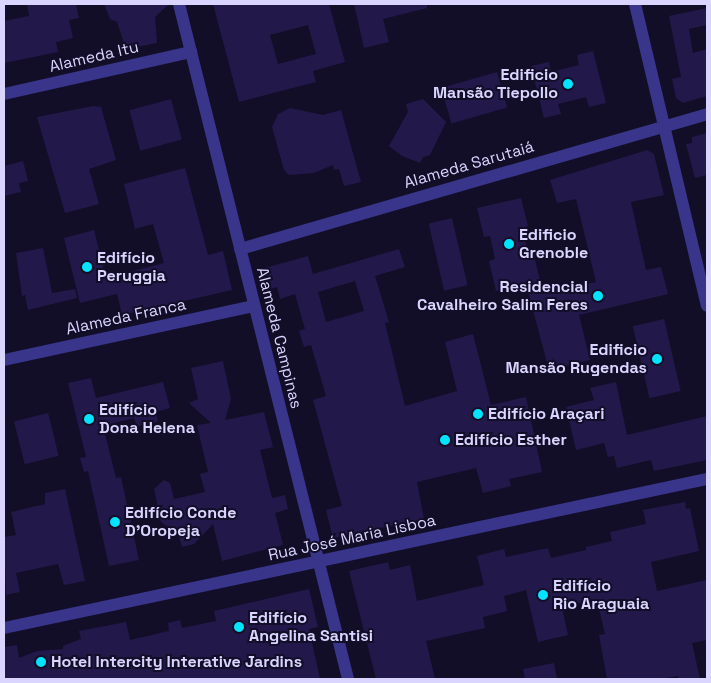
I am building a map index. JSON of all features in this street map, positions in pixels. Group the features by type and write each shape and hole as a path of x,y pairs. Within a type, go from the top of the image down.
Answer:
{"street":[{"name":"Alameda Campinas","path":"179,4 348,679"},
{"path":"635,4 707,306"},
{"name":"Alameda Itu","path":"4,94 191,52"},
{"name":"Alameda Sarutaiá","path":"240,249 707,114"},
{"name":"Alameda Franca","path":"4,360 254,306"},
{"name":"Rua José Maria Lisboa","path":"4,628 707,479"}],"building":[{"path":"27,4 76,4 79,18 69,20 73,38 56,42 58,52 4,63 4,21 29,16"},
{"path":"104,4 169,4 155,17 157,43 126,49 117,22 110,19"},
{"path":"213,4 329,4 345,62 313,71 316,82 239,102","holes":["308,25 316,54 278,64 270,35"]},
{"path":"354,4 427,4 427,8 383,19 389,42 364,48"},
{"path":"707,8 707,25 689,29 693,53 707,49 707,96 683,103 676,98 672,79 681,77 669,16"},
{"name":"Edificio Mansão Tiepollo","path":"593,51 606,103 589,107 586,97 558,104 561,114 544,118 531,66 549,62 551,72 579,65 577,55"},
{"path":"497,72 507,108 451,124 441,88"},
{"path":"171,99 182,140 140,151 129,110"},
{"path":"423,99 446,122 430,155 423,157 420,163 402,156 389,146 408,112 406,104"},
{"path":"93,106 101,107 116,160 89,169 99,204 65,213 37,117"},
{"path":"290,108 323,115 341,110 361,182 344,186 339,169 334,170 333,165 314,173 289,175 284,170 272,127 278,114"},
{"path":"707,133 707,175 695,178 686,144 692,143 692,137"},
{"path":"647,150 654,154 664,195 631,202 646,270 661,267 668,294 579,315 590,360 549,370 526,284 496,291 489,261 495,259 490,236 484,237 477,208 521,198 528,226 522,228 528,252 533,251 543,294 596,282 576,199 557,203 550,180"},
{"path":"23,161 28,181 19,183 21,192 4,196 4,166"},
{"path":"185,168 208,255 223,251 232,290 122,315 117,294 80,303 64,238 94,230 106,278 164,263 153,224 135,229 124,184"},
{"path":"452,218 468,285 444,291 429,223"},
{"path":"43,248 52,293 75,289 77,298 28,310 25,295 22,296 16,253"},
{"path":"399,249 405,267 375,276 389,322 385,323 405,406 457,391 445,342 473,334 491,405 526,397 542,472 509,479 511,486 483,493 476,468 417,482 424,519 333,538 326,510 342,506 313,400 326,396 311,345 304,347 299,331 305,329 295,294 280,299 277,287 270,289 265,268 308,256 313,274","holes":["355,281 364,311 326,322 318,292"]},
{"name":"Edificio Mansão Rugendas","path":"664,319 681,391 649,398 633,326"},
{"path":"223,361 231,399 225,420 264,412 273,447 260,450 272,498 285,495 288,509 275,513 283,545 222,561 213,524 194,544 182,547 179,537 170,534 168,527 161,522 154,489 164,480 170,483 174,499 205,492 200,474 208,472 197,425 211,423 189,403 198,399 191,368"},
{"path":"91,378 96,398 163,382 170,408 156,412 158,421 153,423 154,427 143,430 142,425 137,427 134,418 103,426 116,478 121,477 139,560 109,566 88,471 84,472 80,458 86,457 68,383"},
{"path":"616,382 627,435 707,416 707,460 654,471 651,460 617,468 614,456 608,457 604,443 576,450 566,407 594,400 590,388"},
{"path":"48,413 59,456 25,464 14,421"},
{"path":"65,489 85,581 64,585 58,564 16,573 20,592 6,595 4,537 16,535 11,512 45,504 45,493"},
{"path":"685,502 686,509 690,508 699,551 651,562 657,591 707,580 707,640 692,643 700,679 679,679 678,676 660,679 607,679 599,635 605,634 599,609 587,611 585,602 562,607 568,635 538,642 526,590 504,596 507,611 483,617 485,628 426,641 435,679 376,679 349,571 388,562 390,570 410,565 417,601 484,585 477,556 504,549 506,557 548,548 551,558 586,550 586,547 612,541 610,532 646,524 643,510"},
{"path":"309,589 318,627 309,629 320,679 4,679 4,647 17,645 19,658 37,651 63,649 63,646 81,639 79,631 126,622 130,640 169,631 168,623 180,620 182,628 216,621 214,611"},
{"path":"554,663 557,679 525,679 523,669"}],"place":[{"name":"Edificio Mansão Tiepollo","path":"568,84"},
{"name":"Edificio Grenoble","path":"509,244"},
{"name":"Edifício Peruggia","path":"87,267"},
{"name":"Residencial Cavalheiro Salim Feres","path":"598,296"},
{"name":"Edificio Mansão Rugendas","path":"657,359"},
{"name":"Edifício Araçari","path":"478,414"},
{"name":"Edifício Dona Helena","path":"89,419"},
{"name":"Edifício Esther","path":"445,440"},
{"name":"Edifício Conde D'Oropeja","path":"115,522"},
{"name":"Edifício Rio Araguaia","path":"543,595"},
{"name":"Edifício Angelina Santisi","path":"239,627"},
{"name":"Hotel Intercity Interative Jardins","path":"41,662"}]}
